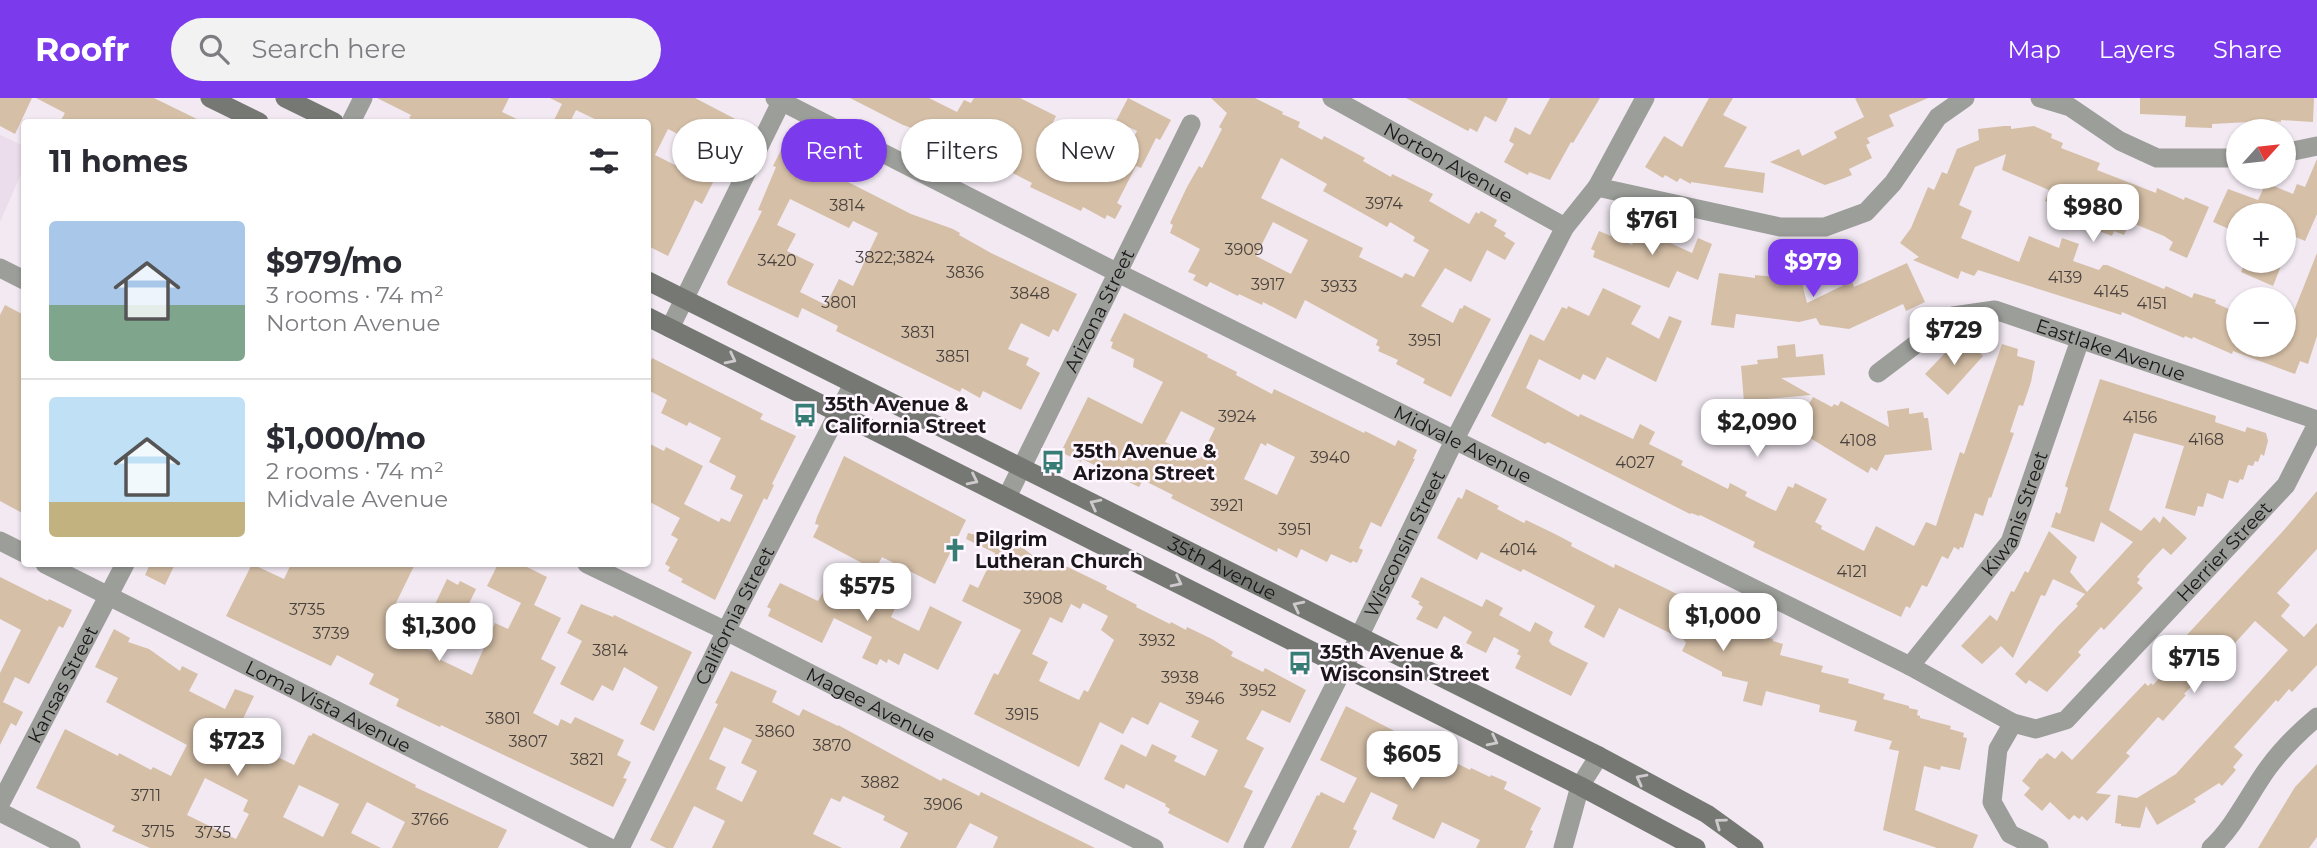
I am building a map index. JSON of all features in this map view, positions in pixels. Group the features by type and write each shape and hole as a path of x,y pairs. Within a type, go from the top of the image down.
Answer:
{"main road":[{"path":"210,98 253,119"},
{"path":"285,98 328,119"},
{"name":"35th Avenue","path":"651,283 1599,756 1707,814 1754,848"},
{"name":"35th Avenue","path":"651,318 1344,666 1696,848"}],"street":[{"path":"352,119 363,98"},
{"name":"Norton Avenue","path":"1332,98 1565,227"},
{"name":"Wisconsin Street","path":"1253,848 1454,441 1565,227 1597,187 1645,98"},
{"path":"1597,187 1780,228 1825,227 1866,212 1893,183 1938,117 1965,98"},
{"path":"2040,98 2070,107 2120,141 2157,158 2226,158"},
{"path":"670,328 780,99"},
{"name":"Midvale Avenue","path":"780,99 1118,273 1910,666 2013,723"},
{"name":"Arizona Street","path":"1007,497 1191,124"},
{"path":"2296,150 2317,146"},
{"path":"0,268 21,278"},
{"name":"Eastlake Avenue","path":"1878,373 1953,316 1995,310 2317,422"},
{"name":"Kiwanis Street","path":"1910,666 2010,542 2080,340"},
{"name":"California Street","path":"620,848 726,631 853,384"},
{"name":"Herrier Street","path":"2013,723 2036,729 2066,720 2286,485 2317,422"},
{"path":"0,541 21,552"},
{"name":"Loma Vista Avenue","path":"51,567 610,848"},
{"name":"Kansas Street","path":"0,804 123,567"},
{"name":"Magee Avenue","path":"593,567 726,631 1154,848"},
{"path":"2211,848 2238,815 2269,766 2298,733 2317,717"},
{"path":"2013,723 1998,749 1992,803 2010,834 2039,848"},
{"path":"1563,848 1580,786 1599,756"},
{"path":"0,812 71,848"}],"shaded area":[{"path":"0,135 21,145 21,174 0,222"}],"building":[{"path":"0,98 32,98 15,134 0,126"},
{"path":"36,98 154,98 197,119 62,119 65,113"},
{"path":"377,98 509,98 502,112 517,119 411,119 409,118 411,115"},
{"path":"550,98 695,98 735,119 672,119 672,131 668,129 655,155 672,164 672,182 713,182 702,204 695,200 668,256 651,248 651,119 595,119 576,110 572,119 554,119 562,104"},
{"path":"850,98 929,98 957,112 964,100 971,103 974,98 1020,98 1056,116 1055,119 1036,119 1036,182 1128,182 1117,203 1122,206 1115,219 1107,215 1105,219 1083,207 1081,211 1030,187 1032,183 1022,178 1022,119 901,119 901,124"},
{"path":"1128,98 1171,120 1160,140 1156,138 1141,168 1139,119 1117,119"},
{"path":"1211,98 1255,98 1300,122 1298,127 1322,140 1324,136 1365,158 1363,161 1391,177 1392,174 1433,194 1429,201 1469,224 1476,212 1479,214 1481,211 1497,220 1494,226 1506,233 1504,236 1515,243 1505,260 1487,250 1471,282 1445,268 1421,306 1453,323 1464,305 1491,319 1451,397 1423,383 1425,379 1396,364 1398,360 1378,351 1378,340 1305,300 1296,319 1263,302 1262,305 1239,294 1238,296 1210,282 1207,287 1193,280 1196,275 1188,272 1200,249 1170,233 1173,225 1170,223 1199,166 1202,168 1227,113","holes":["1281,158 1327,184 1323,191 1387,227 1390,222 1415,237 1413,241 1429,250 1414,277 1405,273 1402,278 1359,257 1363,248 1261,198","1273,222 1308,240 1291,274 1256,256"]},
{"path":"1406,98 1508,98 1496,122 1485,116 1477,132 1470,128 1468,131"},
{"path":"1550,98 1600,98 1550,180 1529,172 1528,175 1504,162 1514,144 1509,141 1515,127 1530,135"},
{"path":"1709,98 1733,98 1723,115 1747,127 1724,167 1765,173 1763,193 1691,184 1680,178 1677,182 1665,175 1663,178 1645,167 1664,136 1682,147"},
{"path":"1855,98 1928,98 1889,115 1894,126 1867,138 1870,143 1866,145 1872,158 1849,169 1852,175 1825,185 1770,162 1799,149 1802,156 1837,138 1834,132 1864,117"},
{"path":"2140,98 2314,98 2313,122 2296,119 2226,119 2226,123 2212,124 2212,128 2185,127 2186,116 2140,114"},
{"path":"2034,126 2052,134 2051,138 2063,143 2061,148 2100,163 2097,170 2156,193 2157,188 2209,207 2187,258 2169,250 2173,242 2164,236 2130,222 2124,235 2114,231 2112,236 2081,224 2084,217 2045,201 2049,190 2002,170 2006,154 1975,167 1959,205 1972,211 1961,238 2019,262 2029,236 2059,248 2062,238 2079,244 2073,261 2099,270 2103,265 2107,265 2192,298 2194,293 2216,300 2215,303 2226,308 2226,351 2193,337 2184,338 2122,312 2121,315 1978,270 1974,276 1961,271 1958,279 1913,260 1919,257 1900,243 1911,228 1928,187 1934,190 1942,172 1947,174 1957,149 1979,140 1978,129"},
{"path":"781,150 781,182 848,182 911,214 953,229 991,253 1077,294 1058,332 1053,329 1049,337 1021,323 1008,349 1029,358 1026,365 1040,373 1021,410 983,391 980,398 962,388 960,392 836,331 838,326 802,308 798,318 728,285 727,282 762,211 758,210 776,167 773,166","holes":["790,199 849,228 853,221 878,233 853,286 839,279 826,305 800,292 814,264 787,251 796,234 777,225"]},
{"path":"2317,159 2317,214 2305,241 2296,237 2296,203 2226,203 2226,228 2213,222 2228,189 2258,200 2263,189 2281,189 2293,194 2297,184 2305,187"},
{"path":"1599,231 1632,245 1638,234 1650,240 1653,235 1692,253 1698,238 1712,244 1698,280 1677,271 1669,288 1593,257 1595,251 1591,249"},
{"path":"2317,253 2317,336 2308,364 2300,361 2295,374 2249,357 2296,357 2296,306"},
{"path":"1907,263 1925,302 1906,311 1903,304 1849,329 1820,325 1816,318 1799,322 1736,314 1734,328 1711,325 1719,273 1755,278 1755,275 1776,277 1799,271 1807,303 1852,281 1854,287"},
{"path":"2243,273 2278,273 2273,286"},
{"path":"1603,288 1641,306 1631,324 1659,339 1669,316 1682,321 1656,382 1607,357 1595,380 1583,374 1580,380 1539,359 1526,388 1579,417 1580,414 1633,439 1640,424 1655,432 1649,444 1683,461 1681,465 1728,489 1730,483 1747,492 1745,496 1776,511 1788,486 1793,488 1795,483 1827,499 1815,522 1822,526 1821,529 1864,551 1876,526 1914,546 1926,522 1936,526 1960,452 1964,454 2002,344 2018,349 2017,356 2035,361 2031,382 2023,406 2019,405 2010,432 2014,433 1991,498 1989,497 1983,516 1975,513 1963,548 1960,547 1959,550 1954,547 1948,559 1942,556 1927,587 1922,585 1910,608 1906,606 1901,617 1753,547 1755,542 1700,515 1690,514 1491,416 1530,334 1544,341 1562,307 1567,309 1568,306 1589,316"},
{"path":"5,305 21,313 21,512 0,501 0,315"},
{"path":"1124,313 1208,355 1207,357 1237,372 1236,375 1272,394 1274,389 1364,433 1365,431 1395,446 1398,440 1417,450 1381,527 1371,522 1359,548 1363,550 1357,563 1331,554 1327,562 1301,549 1297,558 1278,548 1277,552 1171,498 1173,495 1143,480 1139,487 1082,459 1081,462 1061,452 1088,397 1142,424 1163,382 1133,367 1134,359 1111,348 1113,342 1110,341","holes":["1181,411 1215,428 1200,459 1165,442","1261,443 1266,446 1267,443 1295,457 1277,495 1244,479"]},
{"path":"1966,339 1983,356 1948,395 1925,374 1946,352 1949,354"},
{"path":"1795,344 1796,357 1823,354 1825,375 1781,378 1811,395 1766,399 1767,412 1745,414 1741,366 1758,364 1757,360 1778,358 1777,346"},
{"path":"652,358 763,414 760,419 796,436 767,500 764,498 715,600 681,582 683,579 668,571 670,567 665,564 678,539 671,535 680,518 651,503 651,444 664,451 666,447 703,466 684,504 719,522 721,518 730,522 743,495 730,489 736,476 709,462 721,438 689,422 687,426 661,413 667,400 651,392"},
{"path":"2100,379 2216,416 2215,422 2245,432 2247,427 2266,433 2268,441 2264,456 2261,454 2253,466 2248,465 2243,480 2240,479 2238,483 2229,480 2223,499 2207,493 2203,507 2198,506 2195,516 2165,508 2184,446 2134,433 2109,510 2141,531 2154,517 2160,523 2163,516 2187,538 2171,555 2163,548 2147,565 2137,577 2140,579 2137,583 2143,588 2104,630 2101,627 2078,652 2081,655 2047,692 2029,680 2026,684 2015,674 2078,606 2076,604 2085,594 2053,579 2045,596 2041,595 2013,658 2001,646 1982,664 1961,646 1990,615 1997,621 2011,591 2014,592 2025,571 2028,573 2049,531 2077,557 2070,572 2087,592 2133,542 2101,522 2094,542 2051,527 2056,512 2060,514 2068,488 2065,486"},
{"path":"1813,397 1832,407 1834,404 1838,406 1841,401 1889,427 1887,411 1909,408 1909,414 1923,412 1924,418 1928,418 1932,450 1885,455 1877,471 1871,467 1868,473 1805,435 1808,430 1800,426 1800,420"},
{"path":"844,456 966,520 935,584 882,557 875,570 813,537 819,525 815,524 817,517"},
{"path":"1466,489 1524,523 1526,520 1614,568 1615,564 1669,590 1720,617 1719,619 1750,626 1748,634 1783,644 1780,655 1823,666 1821,672 1849,679 1848,683 1885,694 1883,699 1918,710 1917,715 1920,718 1951,726 1950,729 1964,733 1963,737 1967,738 1960,770 1941,766 1940,770 1924,766 1915,810 1978,835 1973,848 1937,848 1883,830 1899,751 1889,749 1892,741 1854,731 1857,721 1819,712 1820,705 1766,691 1762,706 1743,701 1748,682 1722,676 1722,672 1682,651 1686,643 1684,640 1619,608 1604,638 1584,627 1595,606 1523,569 1521,572 1481,552 1477,560 1437,538 1458,497 1462,499"},
{"path":"2317,491 2317,549 2277,593 2290,605 2281,616 2304,637 2317,623 2317,665 2292,692 2289,689 2278,702 2276,700 2234,747 2243,755 2233,767 2236,770 2222,786 2219,783 2194,799 2196,802 2157,825 2146,806 2140,828 2115,823 2118,795 2137,798 2176,774 2288,650 2255,621 2206,675 2204,673 2184,694 2186,695 2163,721 2158,717 2126,753 2130,756 2096,793 2111,795 2087,821 2082,816 2079,819 2074,815 2069,820 2050,802 2042,811 2024,795 2030,788 2022,781 2040,758 2047,753 2055,759 2062,751 2072,760 2145,683 2148,686 2151,683 2153,685 2181,655 2174,649"},
{"path":"968,533 1019,545 1044,564 1047,557 1107,586 1106,589 1170,624 1171,622 1186,630 1187,627 1212,639 1233,652 1231,656 1263,672 1265,668 1306,690 1290,723 1262,710 1246,739 1264,748 1244,787 1253,791 1228,843 1168,813 1170,809 1166,804 1126,784 1124,789 1104,779 1121,744 1146,757 1152,744 1177,756 1174,761 1205,776 1218,750 1191,737 1199,721 1160,702 1148,725 1132,717 1123,734 1100,722 1079,767 974,714 994,673 998,675 1021,630 962,601 970,584 978,588 995,553 966,539","holes":["1083,603 1108,616 1101,630 1114,640 1088,692 1084,690 1079,700 1039,681 1048,662 1032,654 1050,617 1062,623 1071,604 1080,609"]},
{"path":"149,567 174,567 165,585 145,575"},
{"path":"250,567 258,567 284,579 290,567 414,567 396,603 421,616 409,640 472,675 495,623 508,629 521,603 487,586 496,567 527,567 547,577 534,605 561,618 541,659 556,667 533,713 558,726 561,719 571,724 575,717 624,740 617,755 631,762 623,778 627,779 613,807 396,706 399,699 369,684 374,674 337,655 331,666 226,616"},
{"path":"0,577 72,610 63,628 59,626 29,684 15,677 3,702 23,712 16,726 11,723 0,745 0,673 21,630 0,619"},
{"path":"1421,577 1482,607 1486,599 1503,608 1499,615 1530,632 1535,622 1553,632 1549,641 1552,645 1588,663 1571,696 1515,668 1521,656 1517,654 1519,650 1494,637 1486,653 1466,643 1472,632 1444,616 1437,629 1416,619 1423,607 1411,597"},
{"path":"857,578 894,598 892,602 897,604 891,617 919,631 930,606 962,622 938,670 904,653 899,665 888,659 887,663 880,659 877,665 862,658 872,637 834,618 822,643 768,616 771,609 767,607 780,583 818,601 826,587 848,598"},
{"path":"447,579 458,585 460,581 476,589 456,631 429,617"},
{"path":"581,604 613,617 614,615 692,652 654,731 640,724 658,687 624,667 613,691 602,685 593,701 560,684 582,641 567,633"},
{"path":"114,629 130,638 128,642 149,649 180,671 182,666 198,674 189,691 225,709 235,689 254,696 240,725 262,736 260,739 263,741 259,748 294,765 309,735 313,733 416,785 415,787 507,830 498,848 392,848 405,822 367,802 351,833 381,848 150,848 112,831 115,826 36,788 65,729 118,756 119,753 151,770 153,767 171,776 187,745 106,702 118,678 95,667","holes":["205,778 248,800 243,811 249,814 236,839 187,815","299,785 339,804 323,837 283,817"]},
{"path":"731,671 777,691 772,702 799,716 803,709 941,781 943,778 979,796 981,792 1095,848 993,848 998,837 970,823 956,848 900,848 908,833 883,820 885,816 843,796 840,802 831,798 813,834 842,848 712,848 725,821 694,806 673,848 666,848 650,840 718,704 715,703","holes":["724,727 752,740 741,763 757,771 742,802 716,789 726,767 709,759"]},
{"path":"1346,706 1470,770 1471,768 1507,782 1504,789 1541,808 1525,848 1476,848 1480,840 1442,822 1434,839 1392,819 1398,805 1371,792 1353,829 1357,831 1349,848 1291,848 1317,795 1321,792 1344,803 1357,778 1320,760"},
{"path":"2317,764 2317,837 2309,848 2258,848 2295,787"}],"place":[{"name":"35th Avenue & California Street","path":"805,415"},
{"name":"35th Avenue & Arizona Street","path":"1053,462"},
{"name":"Pilgrim Lutheran Church","path":"955,550"},
{"name":"35th Avenue & Wisconsin Street","path":"1300,663"}]}
